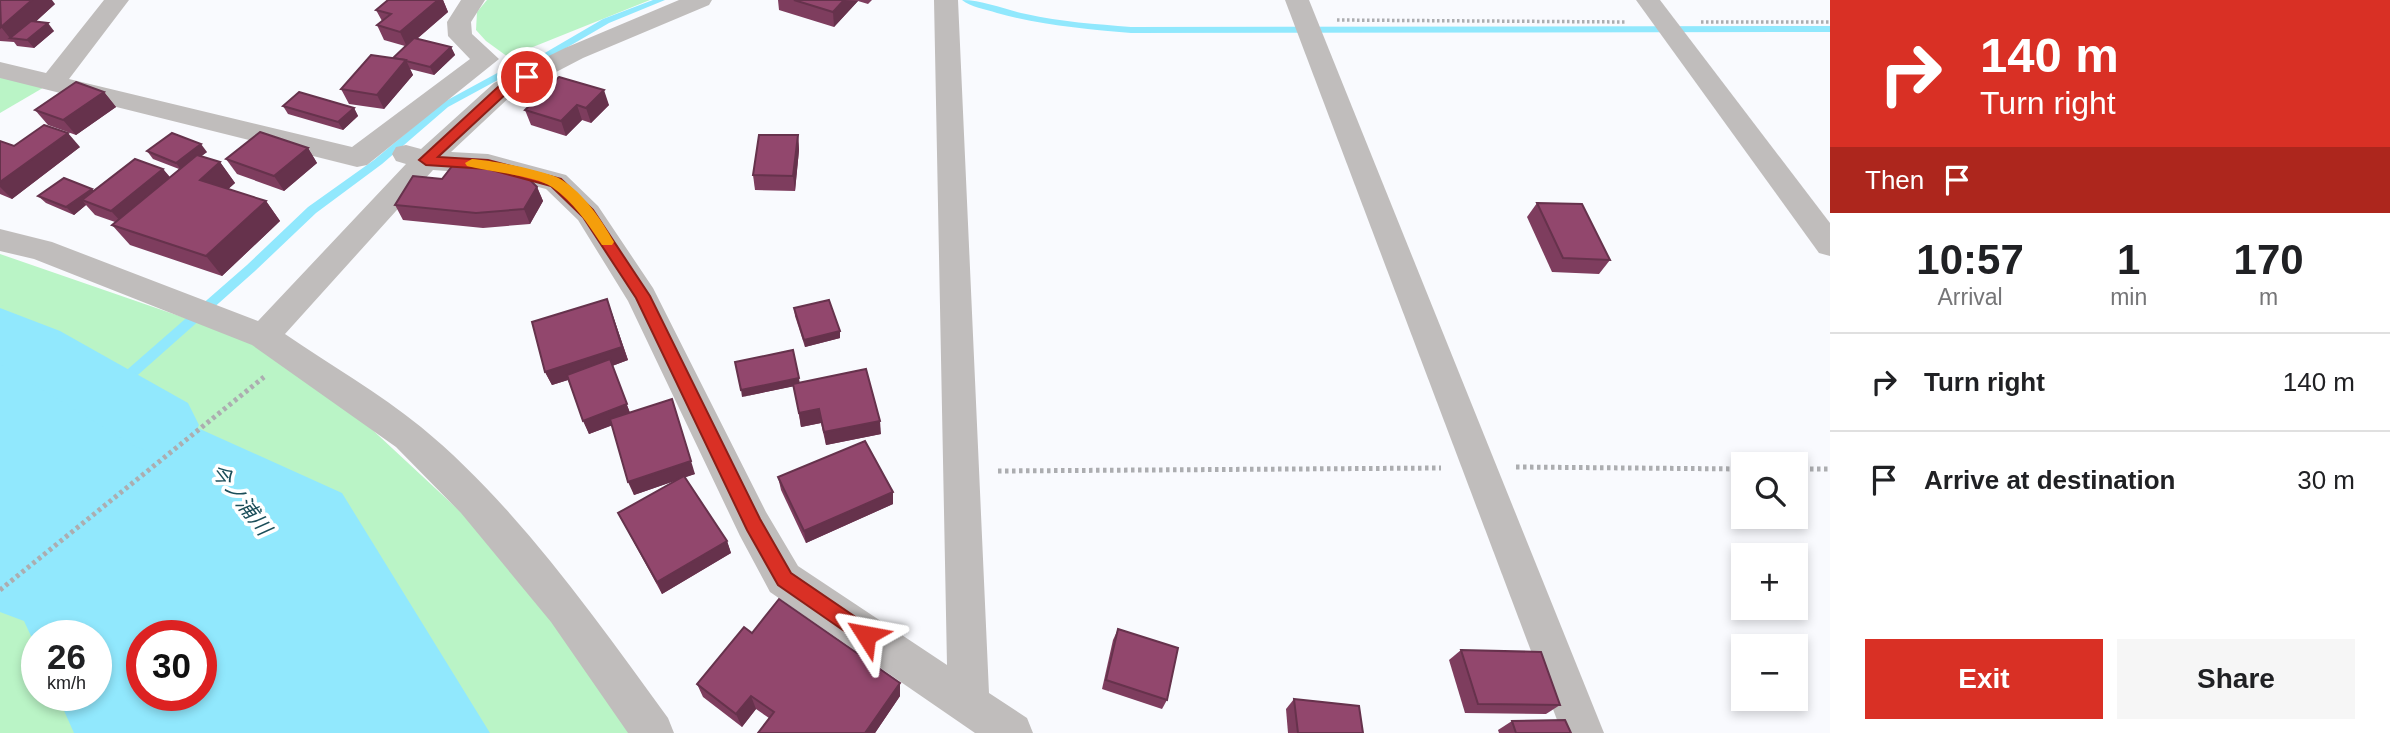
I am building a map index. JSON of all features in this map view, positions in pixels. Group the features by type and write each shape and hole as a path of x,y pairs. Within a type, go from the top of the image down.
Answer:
{"street":[{"path":"53,82 117,0"},
{"path":"0,70 357,158 486,59 460,36 459,22 473,0"},
{"path":"278,346 426,160 503,89 574,53 701,0"},
{"path":"946,0 970,705"},
{"path":"1648,0 1829,243"},
{"path":"1305,19 1583,733"},
{"path":"375,144 426,160 488,164 556,182 588,213 642,296 747,512 784,579 1012,733"},
{"path":"0,240 41,250 278,346 408,436 474,502 565,609 653,733"}],"path":[{"path":"1305,19 1671,29 1830,22"},
{"path":"0,590 278,346"},
{"path":"961,472 1479,467 1731,469"},
{"path":"1808,469 1830,469"}],"green space":[{"path":"487,0 650,0 508,57 476,30 477,12"},
{"path":"0,70 53,82 0,113"},
{"path":"0,254 292,355 565,609 650,733 0,733"}],"water":[{"path":"0,339 342,493 490,733 74,733 64,711 112,711 112,620 21,620 0,612"}],"building":[{"path":"0,0 32,0 1,27"},
{"path":"388,0 438,0 400,32 377,25 391,14 376,10"},
{"path":"794,0 844,0 833,12"},
{"path":"31,21 48,23 27,40 10,38"},
{"path":"414,38 451,47 430,67 393,58"},
{"path":"371,55 406,60 377,95 341,89"},
{"path":"559,77 604,90 586,108 577,105 561,121 525,110"},
{"path":"76,82 104,92 63,120 35,110"},
{"path":"299,92 354,108 338,122 283,106"},
{"path":"44,125 68,133 0,182 0,141 14,146"},
{"path":"260,132 308,148 274,176 226,159"},
{"path":"172,133 201,144 176,163 147,151"},
{"path":"759,135 798,135 793,176 753,175"},
{"path":"197,155 220,162 200,180 266,201 206,256 112,225"},
{"path":"135,159 163,169 111,211 82,200"},
{"path":"453,165 521,171 537,187 524,209 476,213 395,205 413,176 442,179"},
{"path":"64,178 92,189 66,207 38,196"},
{"path":"1537,203 1582,204 1610,260 1563,258"},
{"path":"607,299 622,347 545,372 532,322"},
{"path":"829,300 840,331 804,340 794,308"},
{"path":"793,350 799,378 741,390 735,362"},
{"path":"610,359 627,404 583,421 567,375"},
{"path":"866,369 880,421 824,432 819,409 799,413 793,384"},
{"path":"672,399 691,461 628,482 610,419"},
{"path":"865,441 893,492 804,531 778,477"},
{"path":"684,476 727,541 657,582 618,513"},
{"path":"779,599 900,683 865,733 758,733 774,712 751,696 736,714 697,684 744,627 752,633"},
{"path":"1118,629 1178,648 1167,700 1106,680"},
{"path":"1461,650 1541,652 1560,705 1478,704"},
{"path":"1294,699 1359,706 1363,733 1298,733"},
{"path":"1565,720 1571,733 1516,733 1512,721"}],"waterway":[{"path":"109,393 251,268 312,210 378,162 445,105 504,73 546,56 606,21 661,0"},
{"path":"966,0 1008,13 1048,21 1131,30 1830,29"},
{"name":"今ノ浦川","path":"0,335 36,350 162,425"}],"slow traffic":[{"path":"472,163 488,164 556,182 588,213 607,242"}],"route":[{"path":"527,77 503,89 426,160 488,164 556,182 588,213 642,296 753,524 784,579 866,635"}]}
